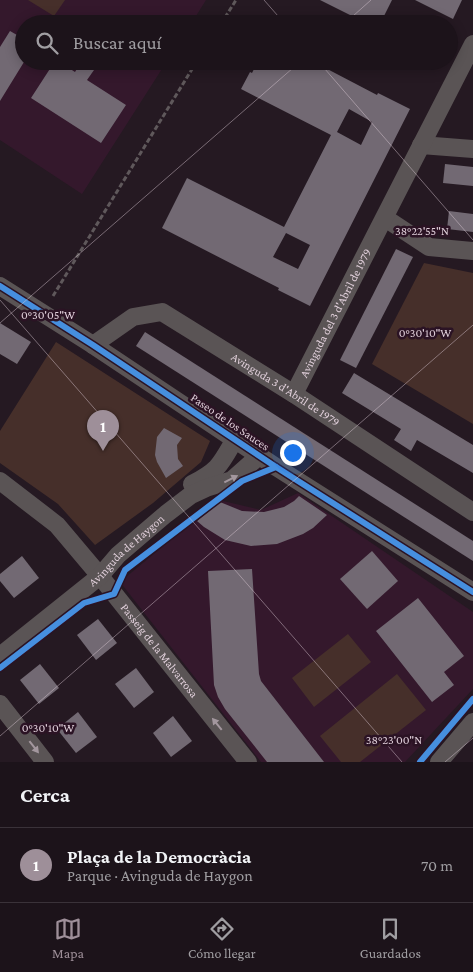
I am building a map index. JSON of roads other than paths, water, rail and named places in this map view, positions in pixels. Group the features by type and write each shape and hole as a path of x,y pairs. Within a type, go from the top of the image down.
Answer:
{"street":[{"name":"Avinguda del 3 d'Abril de 1979","path":"294,394 473,44"},
{"path":"420,145 473,149"},
{"path":"385,218 429,247 473,251"},
{"name":"Paseo de los Sauces","path":"0,286 93,345 259,456 473,592"},
{"name":"Avinguda 3 d'Abril de 1979","path":"93,345 133,317 162,312 294,394 473,512"},
{"name":"Avinguda de Haygon","path":"0,643 97,572 110,551 156,508 185,488 211,474 220,465 235,439"},
{"name":"Avinguda de Haygon","path":"0,656 97,572 191,495 232,480 259,456"},
{"name":"Passeig de la Malvarrosa","path":"0,481 56,525 97,572 248,762"},
{"path":"0,704 46,762"},
{"path":"439,762 473,722"}],"place":[{"name":"Plaça de la Democràcia","path":"103,451"}]}
